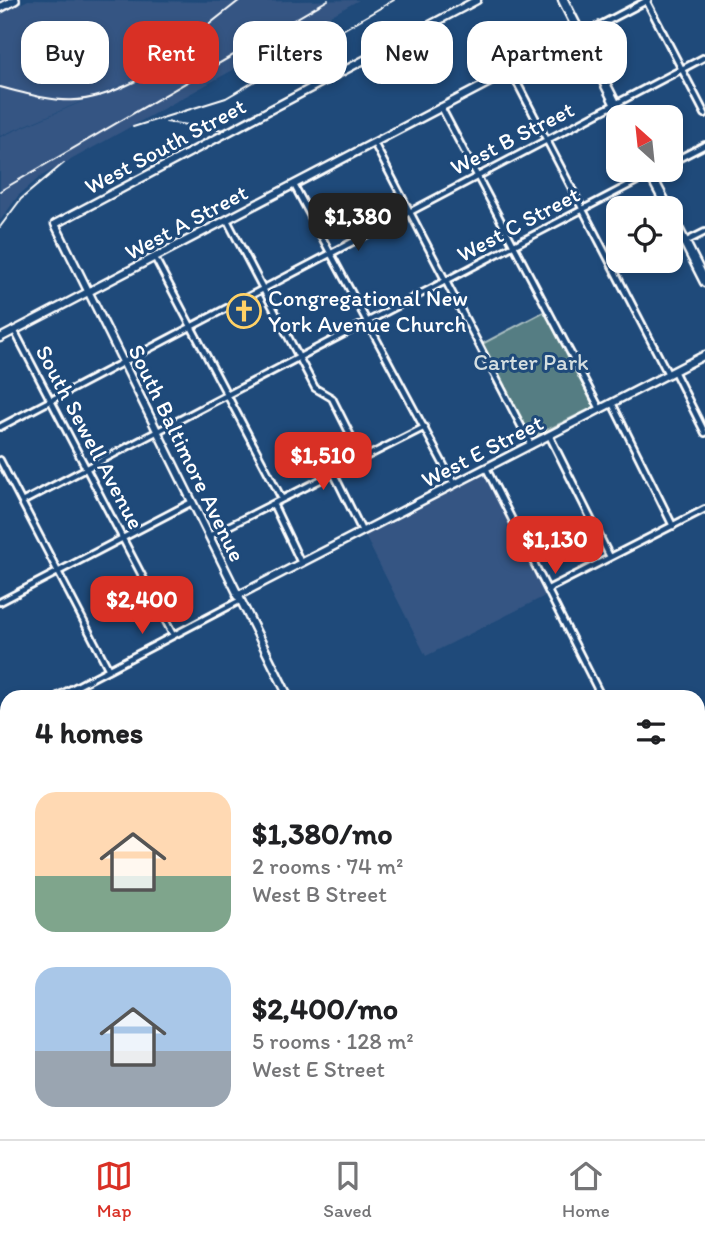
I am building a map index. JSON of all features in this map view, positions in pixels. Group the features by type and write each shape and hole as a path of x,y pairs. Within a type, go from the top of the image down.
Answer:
{"highway":[{"path":"563,0 573,21"},
{"path":"605,84 615,104"},
{"path":"683,238 705,282"}],"main road":[{"path":"0,8 16,0"}],"street":[{"name":"West South Street","path":"55,225 477,0"},
{"name":"West A Street","path":"607,21 647,0"},
{"path":"647,0 705,114"},
{"name":"West B Street","path":"0,427 705,57"},
{"name":"West A Street","path":"0,338 486,84"},
{"path":"518,84 705,433"},
{"path":"441,107 600,409"},
{"path":"374,143 531,444"},
{"path":"683,156 705,145"},
{"name":"West C Street","path":"22,502 229,396 632,182"},
{"path":"294,185 454,485"},
{"path":"227,220 315,388 332,398 362,458"},
{"name":"South Baltimore Avenue","path":"55,225 285,690"},
{"path":"685,242 705,232"},
{"path":"155,258 282,499"},
{"name":"South Sewell Avenue","path":"14,330 173,635"},
{"name":"West E Street","path":"69,690 301,564 705,355"},
{"path":"612,403 673,526"},
{"path":"209,536 425,427"},
{"path":"549,435 610,558"},
{"path":"0,460 108,668"},
{"path":"486,468 598,690"},
{"path":"333,472 362,532"},
{"path":"0,602 192,502"},
{"path":"273,504 301,564"},
{"path":"548,589 705,509"}],"shaded area":[{"path":"28,0 359,0 321,21 233,21 233,70 219,78 219,21 123,21 123,84 0,136 0,15"},
{"path":"124,84 208,84 40,177 18,196 0,221 0,137"},
{"path":"483,473 545,596 426,656 364,534"}],"green space":[{"name":"Carter Park","path":"545,311 594,407 531,438 482,344"}],"railway":[{"path":"213,21 240,0"},
{"path":"0,191 328,0"},
{"path":"133,127 226,98 394,0"},
{"path":"0,87 39,97 70,100 100,96 129,84"},
{"path":"166,122 225,130"},
{"path":"0,227 21,199 64,163"}],"place":[{"name":"Congregational New York Avenue Church","path":"244,311"}]}
